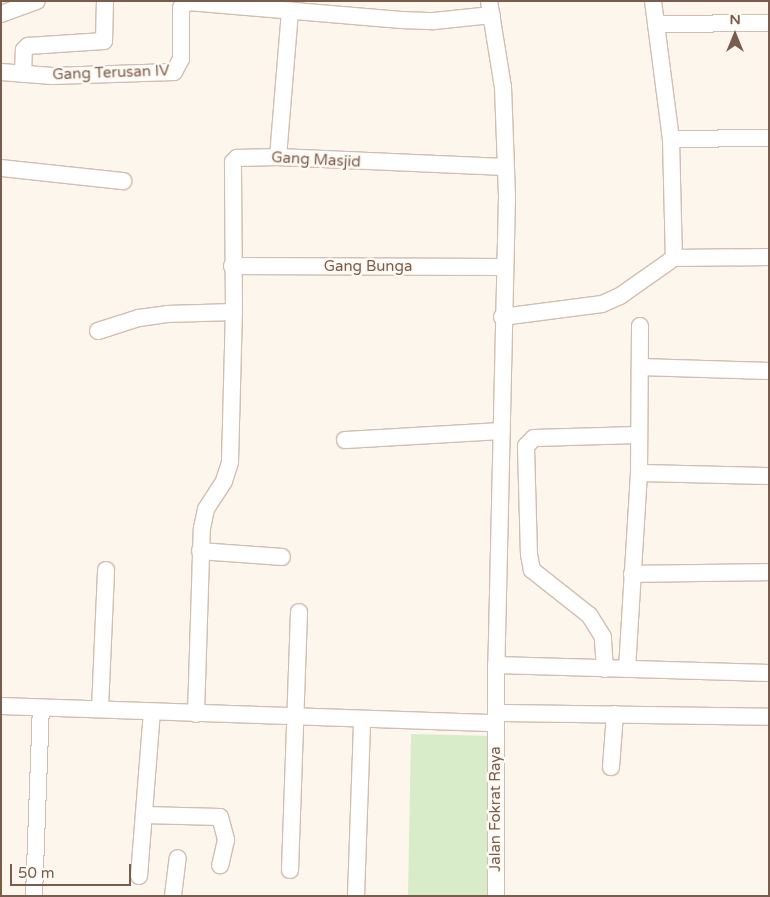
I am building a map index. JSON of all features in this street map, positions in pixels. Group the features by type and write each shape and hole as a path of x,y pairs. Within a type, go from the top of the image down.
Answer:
{"street":[{"path":"1,14 37,1"},
{"path":"23,74 24,50 28,46 104,41 105,1"},
{"path":"653,1 671,139 674,258"},
{"path":"188,2 241,3 290,10 434,21 491,8"},
{"name":"Gang Terusan IV","path":"1,72 52,76 174,72 180,59 181,8 188,2"},
{"name":"Jalan Fokrat Raya","path":"491,8 503,87 506,167 496,665 496,896"},
{"path":"278,157 290,10"},
{"path":"656,24 769,23"},
{"path":"671,139 769,138"},
{"name":"Gang Masjid","path":"232,266 233,162 237,158 278,157 506,167"},
{"path":"1,168 123,181"},
{"path":"502,317 602,304 620,296 674,258 769,257"},
{"path":"196,714 200,551 206,509 224,481 230,462 234,312 232,266"},
{"name":"Gang Bunga","path":"232,266 504,267"},
{"path":"98,331 160,315 234,312"},
{"path":"628,669 639,473 640,326"},
{"path":"640,367 769,371"},
{"path":"345,440 502,431"},
{"path":"606,669 603,637 589,615 532,570 528,555 526,446 534,438 638,435"},
{"path":"639,473 769,476"},
{"path":"200,551 282,557"},
{"path":"100,709 106,570"},
{"path":"632,574 769,572"},
{"path":"290,870 299,612"},
{"path":"496,665 769,673"},
{"path":"1,706 362,720 615,714 769,716"},
{"path":"34,896 41,708"},
{"path":"139,876 152,712"},
{"path":"611,767 615,714"},
{"path":"356,896 362,720"},
{"path":"144,815 220,817 226,840 220,865"},
{"path":"173,896 178,858"}],"green space":[{"path":"411,734 495,736 492,896 408,896"}]}
